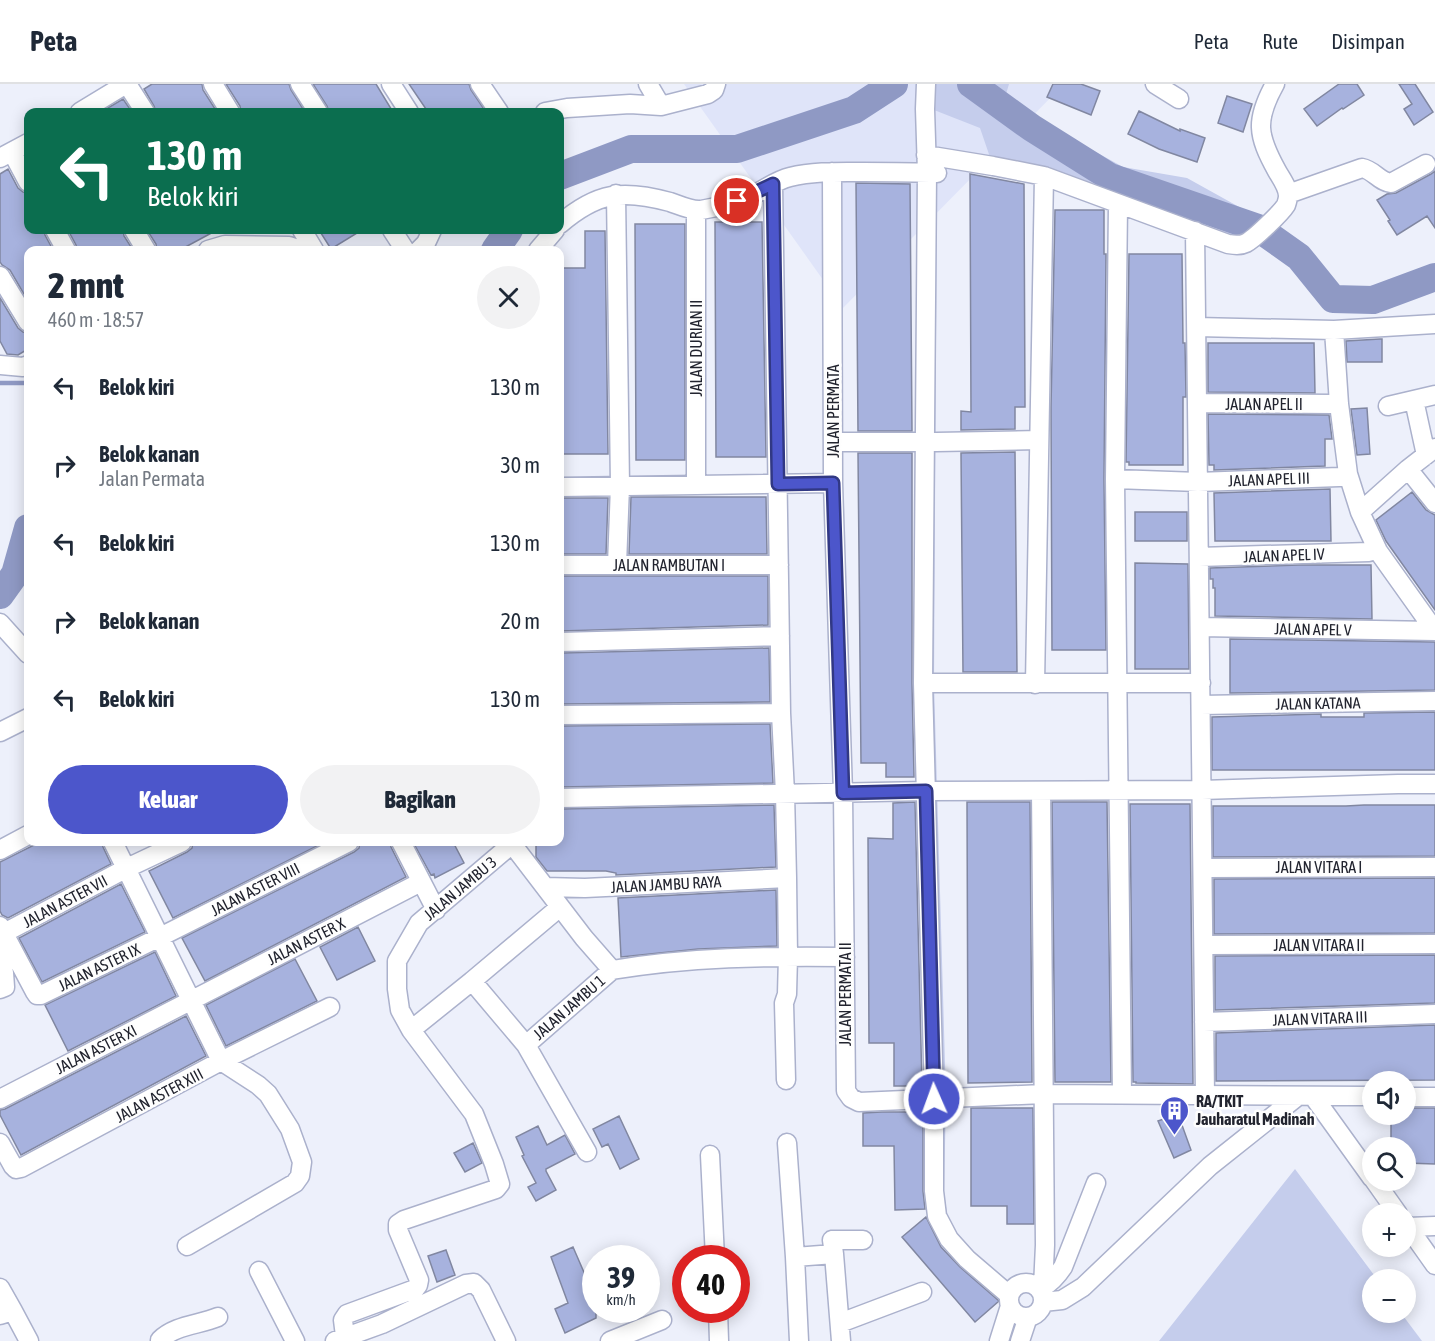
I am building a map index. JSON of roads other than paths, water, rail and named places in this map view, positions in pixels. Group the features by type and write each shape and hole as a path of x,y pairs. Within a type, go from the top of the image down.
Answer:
{"street":[{"path":"87,108 127,84 142,108"},
{"path":"213,84 228,108"},
{"path":"300,84 315,108"},
{"path":"391,84 406,108"},
{"path":"648,84 661,106"},
{"path":"564,109 621,104 661,106 708,94 714,90 716,84"},
{"path":"926,84 932,164 929,683 944,1191 947,1214 958,1234 1011,1296 1017,1314 1028,1317 1038,1312 1042,1294 1045,1245 1041,791"},
{"path":"929,110 936,84"},
{"path":"1155,84 1179,99"},
{"path":"564,221 584,206 616,194 637,195 668,201 696,210 725,206 787,178 800,175 932,164 1044,176 1234,245 1244,245 1279,214 1288,199 1284,184 1261,137 1261,117 1271,85"},
{"path":"488,86 497,108"},
{"path":"24,145 6,155 24,177"},
{"path":"1288,194 1362,168 1372,171 1385,182 1391,183 1426,164"},
{"name":"JALAN PERMATA","path":"832,172 833,483 843,793"},
{"path":"1035,684 1044,176"},
{"path":"773,184 781,713 787,878 788,956 787,994 784,1003 786,1080"},
{"path":"616,194 620,486 617,565"},
{"path":"1118,204 1115,479 1122,1094"},
{"name":"JALAN DURIAN II","path":"696,210 696,485"},
{"path":"1196,231 1205,1096"},
{"path":"541,246 552,234"},
{"path":"216,242 289,246"},
{"path":"0,276 24,315"},
{"path":"1197,327 1334,330 1435,324"},
{"path":"1334,330 1347,474 1360,512 1378,551 1433,631"},
{"path":"0,365 24,367"},
{"path":"1389,406 1435,395"},
{"path":"1360,512 1430,452 1414,400"},
{"name":"JALAN APEL II","path":"1197,404 1332,404"},
{"path":"833,442 1039,440"},
{"path":"1408,469 1435,502"},
{"name":"JALAN APEL III","path":"1115,479 1198,482 1340,477"},
{"path":"564,487 833,483"},
{"name":"JALAN APEL IV","path":"1199,557 1369,552"},
{"name":"JALAN RAMBUTAN I","path":"564,565 779,565"},
{"path":"2,625 24,650"},
{"name":"JALAN APEL V","path":"1200,627 1433,631"},
{"path":"564,642 780,636"},
{"path":"929,683 1201,683"},
{"name":"JALAN KATANA","path":"1201,705 1435,701"},
{"path":"564,715 781,713"},
{"path":"0,732 24,720"},
{"path":"564,798 931,791 1202,790 1435,784"},
{"name":"JALAN PERMATA II","path":"843,793 846,1091 851,1098 859,1101 940,1099"},
{"path":"0,850 24,837"},
{"path":"115,846 221,1061 268,1094 290,1129 302,1162 302,1170 295,1183 188,1246"},
{"name":"JALAN ASTER VII","path":"2,930 174,846"},
{"name":"JALAN ASTER VIII","path":"160,937 342,846"},
{"path":"403,846 436,910"},
{"name":"JALAN JAMBU 3","path":"340,1339 343,1320 347,1314 418,1286 419,1280 398,1230 398,1224 496,1189 500,1184 474,1114 411,1029 400,1010 397,989 398,961 419,923 510,846"},
{"path":"515,846 584,938 612,970 647,964 788,956 845,957"},
{"name":"JALAN VITARA I","path":"1203,868 1435,867"},
{"name":"JALAN JAMBU RAYA","path":"545,887 585,888 787,878"},
{"name":"JALAN ASTER X","path":"191,1000 421,882"},
{"path":"411,1029 560,907"},
{"path":"0,989 5,987 0,950 2,930"},
{"name":"JALAN ASTER IX","path":"2,930 37,995 160,937"},
{"name":"JALAN VITARA II","path":"1203,945 1435,944"},
{"name":"JALAN JAMBU 1","path":"526,1045 612,970"},
{"path":"472,981 526,1045 587,1152"},
{"name":"JALAN ASTER XI","path":"0,1099 191,1000"},
{"name":"JALAN ASTER XIII","path":"0,1143 13,1166 16,1169 21,1168 221,1061 330,1007"},
{"name":"JALAN VITARA III","path":"1204,1022 1435,1014"},
{"path":"940,1099 1043,1094 1362,1096"},
{"path":"999,1341 1011,1296 1020,1283 1032,1283 1042,1294 1062,1300 1083,1287 1210,1166 1305,1096"},
{"path":"1305,1096 1362,1166"},
{"path":"1416,1096 1435,1097"},
{"path":"787,1143 799,1341"},
{"path":"710,1155 714,1245"},
{"path":"1042,1294 1063,1267 1096,1183"},
{"path":"1416,1224 1435,1226"},
{"path":"863,1239 832,1240 841,1332 922,1292"},
{"path":"1416,1239 1435,1265"},
{"path":"795,1257 834,1254"},
{"path":"259,1271 296,1341"},
{"path":"340,1339 382,1324 466,1284 474,1284 481,1290 506,1341"},
{"path":"0,1288 6,1313 29,1341"},
{"path":"160,1341 166,1333 218,1317"},
{"path":"1020,1341 1028,1317"},
{"path":"610,1341 662,1320"},
{"path":"718,1323 719,1341"}],"waterway":[{"path":"564,174 631,149 737,149 854,110 894,84"},
{"path":"971,84 1032,128 1110,177 1258,228 1299,257 1333,299 1373,300 1435,277"},
{"path":"498,246 506,234"},
{"path":"0,383 24,383"},
{"path":"0,595 15,574 24,542"}],"place":[{"name":"RA/TKIT Jauharatul Madinah","path":"1175,1136"}]}
